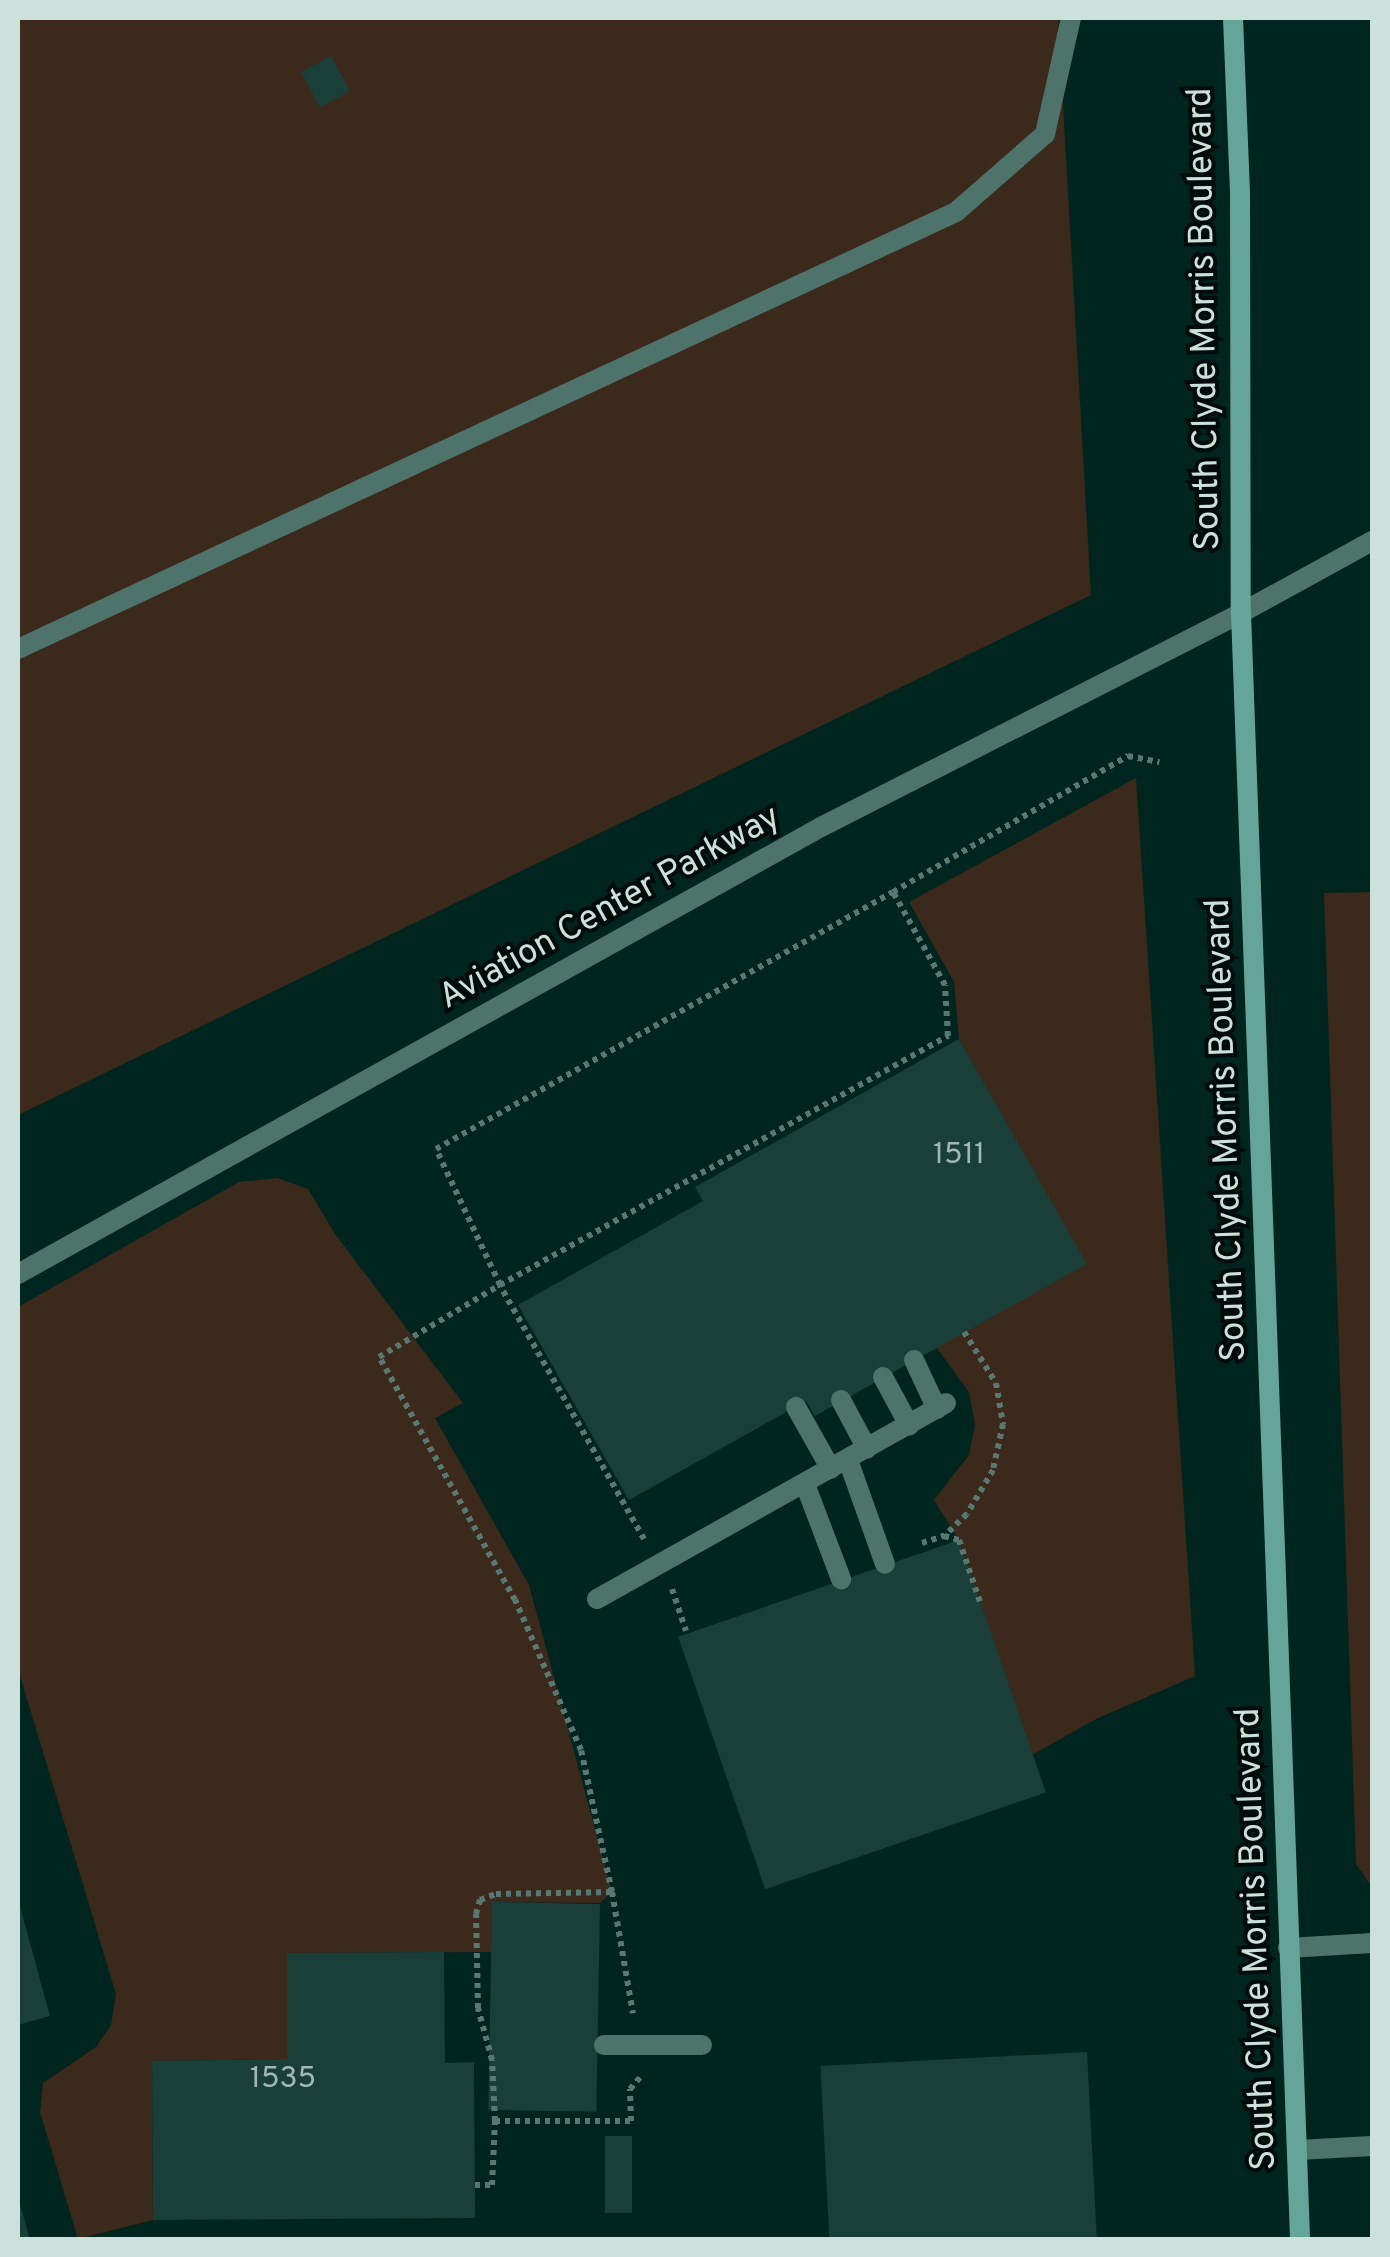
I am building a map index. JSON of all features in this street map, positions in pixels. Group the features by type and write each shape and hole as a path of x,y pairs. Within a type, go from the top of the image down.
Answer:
{"main road":[{"name":"South Clyde Morris Boulevard","path":"1232,18 1240,195 1241,613 1300,2240"}],"street":[{"path":"18,649 956,212 1044,134 1071,18"},
{"name":"Aviation Center Parkway","path":"18,1274 823,826 1241,613 1372,541"},
{"path":"597,1599 941,1406 914,1360"},
{"path":"883,1377 909,1425"},
{"path":"841,1400 867,1449"},
{"path":"796,1407 840,1464 885,1564"},
{"path":"805,1484 841,1579"},
{"path":"1288,1948 1372,1943"},
{"path":"604,2045 702,2045"},
{"path":"1298,2150 1372,2146"}],"path":[{"path":"686,1630 660,1565 500,1285 436,1149 1128,756 1159,762"},
{"path":"636,2019 628,2005 612,1892 581,1750 514,1600 379,1357 500,1285 948,1036 945,985 893,892"},
{"path":"922,1543 944,1536 967,1514 993,1470 1003,1424 996,1383 964,1332"},
{"path":"944,1536 959,1540 980,1602"},
{"path":"475,2184 492,2184 495,2121 492,2060 478,2008 476,1914 480,1900 496,1894 612,1892"},
{"path":"495,2121 631,2121 630,2089 648,2069"}],"shaded area":[{"path":"18,18 1058,18 1091,595 18,1115"},
{"path":"1136,778 1195,1676 1096,1719 1032,1755 959,1540 934,1500 969,1455 975,1425 969,1392 936,1347 1086,1264 959,1039 954,982 909,902"},
{"path":"1372,892 1372,1887 1356,1864 1324,893"},
{"path":"277,1178 308,1189 335,1234 463,1403 435,1418 529,1585 612,1892 600,1903 493,1902 494,1952 287,1953 287,2059 152,2061 153,2220 78,2239 40,2112 43,2083 96,2047 111,2025 116,1994 18,1669 18,1307 239,1182"}],"building":[{"path":"331,56 350,91 320,107 301,72"},
{"path":"959,1039 1087,1264 815,1416 806,1401 629,1500 518,1305 703,1201 695,1187"},
{"path":"959,1540 1046,1792 765,1889 678,1637"},
{"path":"18,1899 50,2016 18,2025"},
{"path":"492,1902 600,1904 596,2112 488,2110"},
{"path":"444,1952 445,2063 474,2062 475,2218 153,2220 152,2061 287,2059 287,1953"},
{"path":"1087,2052 1097,2240 829,2240 820,2066"},
{"path":"605,2136 632,2136 632,2213 605,2213"},
{"path":"19,2200 30,2240 18,2240"}]}
